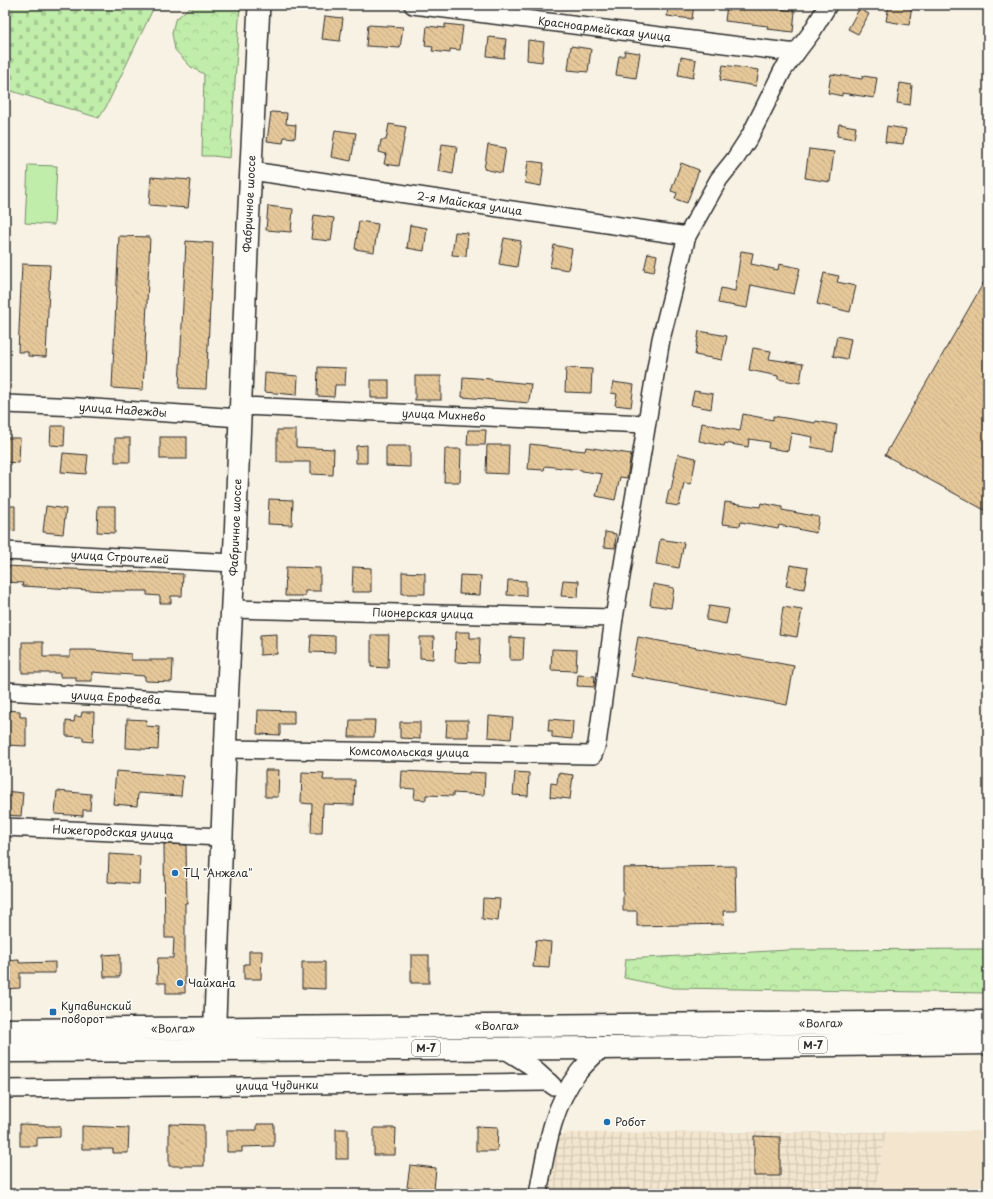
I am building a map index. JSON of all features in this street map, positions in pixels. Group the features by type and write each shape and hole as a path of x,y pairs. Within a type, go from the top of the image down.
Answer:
{"highway":[{"name":"«Волга»","path":"5,1030 988,1022"},
{"name":"«Волга»","path":"5,1051 602,1048 988,1043"}],"main road":[{"name":"Фабричное шоссе","path":"214,1050 221,837 259,5"}],"street":[{"name":"Красноармейская улица","path":"413,5 796,53"},
{"path":"614,618 661,339 688,236 719,179 735,159 750,136 783,70 811,33 828,5"},
{"name":"2-я Майская улица","path":"252,171 688,236"},
{"name":"улица Надежды","path":"5,404 241,412"},
{"name":"улица Михнево","path":"241,412 646,424"},
{"name":"улица Строителей","path":"5,550 234,563"},
{"name":"Пионерская улица","path":"232,609 614,618"},
{"name":"Комсомольская улица","path":"225,749 593,755 597,744 614,618"},
{"name":"улица Ерофеева","path":"5,691 227,704"},
{"name":"Нижегородская улица","path":"5,827 221,837"},
{"path":"502,1048 531,1066 549,1082 562,1099"},
{"path":"538,1194 552,1125 562,1099 579,1072 602,1048"},
{"name":"улица Чудинки","path":"5,1089 549,1082"}],"shaded area":[{"path":"988,1131 988,1194 874,1194 886,1132"},
{"path":"886,1132 874,1194 542,1194 551,1143 567,1133"}],"green space":[{"path":"5,5 155,5 106,107 99,118 5,89"},
{"path":"192,5 240,5 230,158 202,156 204,74 191,67 175,50 172,33 175,20"},
{"path":"28,165 57,166 54,225 25,223"},
{"path":"988,949 988,993 673,988 624,978 626,959 789,950"}],"building":[{"path":"668,5 694,5 692,19 667,16"},
{"path":"727,5 748,5 795,11 793,32 767,29 768,26 725,21"},
{"path":"889,5 912,5 909,25 886,21"},
{"path":"859,9 869,14 858,34 848,29"},
{"path":"325,16 343,18 340,41 322,39"},
{"path":"445,24 463,26 460,50 450,49 450,53 432,51 433,47 425,46 427,26 445,28"},
{"path":"368,25 403,27 400,48 366,46"},
{"path":"489,37 506,39 504,58 487,56"},
{"path":"528,40 544,42 542,62 527,60"},
{"path":"571,46 591,49 588,72 568,70"},
{"path":"625,51 640,53 636,78 616,75 619,56 624,56"},
{"path":"681,57 696,60 693,78 678,75"},
{"path":"723,65 759,70 756,86 720,80"},
{"path":"831,74 862,79 863,76 877,78 874,98 842,93 842,96 828,93"},
{"path":"900,83 912,85 910,105 897,103"},
{"path":"271,112 287,113 286,124 296,125 295,138 284,137 283,143 267,141"},
{"path":"389,124 406,127 399,166 384,164 386,154 379,152 381,140 386,140"},
{"path":"839,124 856,127 854,139 837,136"},
{"path":"887,126 906,129 903,144 885,142"},
{"path":"335,130 356,133 351,161 331,157"},
{"path":"442,144 457,146 453,174 438,171"},
{"path":"488,145 506,148 502,173 484,169"},
{"path":"809,149 834,152 830,182 805,178"},
{"path":"528,161 544,163 541,186 525,183"},
{"path":"681,163 699,170 687,203 675,199 677,193 671,191"},
{"path":"151,177 191,180 188,208 149,205"},
{"path":"268,206 293,209 291,232 266,230"},
{"path":"314,215 334,218 331,241 311,239"},
{"path":"359,221 378,224 374,252 355,249"},
{"path":"410,225 427,228 424,251 407,248"},
{"path":"455,232 468,233 466,256 452,255"},
{"path":"119,236 150,237 143,390 112,388"},
{"path":"504,238 521,241 517,267 499,264"},
{"path":"186,241 213,243 206,389 179,388"},
{"path":"554,245 572,249 568,270 550,267"},
{"path":"741,251 753,253 751,264 778,270 779,264 800,268 794,294 751,285 747,308 718,303 721,288 735,291"},
{"path":"648,253 657,255 654,272 644,270"},
{"path":"22,264 50,265 46,357 28,356 28,352 18,352"},
{"path":"824,273 839,276 837,282 856,286 850,312 817,304"},
{"path":"988,275 988,512 885,455"},
{"path":"699,331 727,336 722,360 695,355"},
{"path":"837,336 851,339 847,359 833,356"},
{"path":"753,348 771,351 769,359 803,364 800,383 778,379 778,376 749,370"},
{"path":"318,367 346,368 345,385 335,385 334,397 317,396"},
{"path":"566,368 592,369 591,393 565,392"},
{"path":"265,373 298,376 297,395 264,392"},
{"path":"415,376 441,376 441,400 415,400"},
{"path":"463,377 531,384 529,403 462,397"},
{"path":"371,380 389,380 389,398 371,398"},
{"path":"613,382 634,385 631,407 615,405 617,394 611,393"},
{"path":"694,391 713,394 711,409 691,405"},
{"path":"743,414 773,420 773,416 837,425 833,451 811,447 813,437 791,433 788,451 768,448 769,442 749,439 748,447 725,443 724,446 699,441 702,423 740,431"},
{"path":"51,426 65,426 64,446 50,445"},
{"path":"277,430 296,430 296,447 334,449 333,475 310,474 310,462 277,462"},
{"path":"468,430 486,430 485,445 467,445"},
{"path":"160,437 187,437 187,459 160,459"},
{"path":"5,438 20,438 19,463 5,462"},
{"path":"115,438 130,438 130,462 115,462"},
{"path":"530,444 585,451 586,447 631,454 627,478 620,477 615,500 596,496 602,474 545,466 544,470 528,469"},
{"path":"367,445 367,463 356,463 356,446"},
{"path":"487,445 509,445 508,474 486,473"},
{"path":"386,446 410,446 410,467 386,466"},
{"path":"445,449 461,449 460,482 444,482"},
{"path":"63,453 88,455 86,474 61,472"},
{"path":"678,454 696,458 691,484 684,483 679,506 666,504 669,490 671,490"},
{"path":"269,499 293,500 292,525 268,524"},
{"path":"725,502 760,507 761,503 782,507 782,510 819,517 816,533 779,525 778,529 741,522 740,526 722,524"},
{"path":"5,506 15,506 15,531 5,530"},
{"path":"46,506 66,509 63,534 43,532"},
{"path":"98,506 115,506 115,533 97,532"},
{"path":"605,532 616,534 615,548 604,547"},
{"path":"660,539 684,543 679,568 656,564"},
{"path":"790,565 808,568 804,589 786,586"},
{"path":"5,566 183,574 182,596 171,596 171,603 160,603 160,596 147,595 147,591 106,591 22,586 23,583 5,582"},
{"path":"286,567 320,568 320,591 305,591 305,596 285,596"},
{"path":"353,567 371,568 371,592 352,592"},
{"path":"402,572 425,573 425,594 402,594"},
{"path":"460,575 481,576 480,595 459,594"},
{"path":"508,580 526,581 526,596 507,595"},
{"path":"563,580 579,581 578,597 561,596"},
{"path":"653,584 674,588 671,608 650,605"},
{"path":"709,606 729,609 726,624 706,620"},
{"path":"783,607 802,610 797,637 779,634"},
{"path":"456,632 470,632 470,638 480,638 479,663 455,662"},
{"path":"277,634 277,654 260,655 260,635"},
{"path":"311,635 335,636 335,653 310,652"},
{"path":"371,635 389,635 388,668 371,667"},
{"path":"420,637 434,637 433,659 420,658"},
{"path":"510,637 524,638 523,660 510,660"},
{"path":"638,637 794,666 787,705 631,676"},
{"path":"22,642 43,642 43,657 70,657 70,650 92,650 131,654 131,660 173,660 172,682 145,681 145,676 92,672 92,681 76,681 76,677 60,677 60,673 22,673"},
{"path":"552,649 577,650 576,671 551,670"},
{"path":"578,675 595,676 594,687 577,686"},
{"path":"5,710 20,711 20,717 26,717 26,746 5,745"},
{"path":"258,710 294,711 294,724 280,724 280,735 257,734"},
{"path":"82,712 94,712 93,742 83,741 83,737 66,736 66,721 74,722 75,716 81,717"},
{"path":"489,716 513,718 511,739 488,737"},
{"path":"127,719 147,720 146,726 159,727 158,750 126,748"},
{"path":"549,719 573,721 572,739 552,737 552,731 548,731"},
{"path":"350,720 375,720 374,737 349,737"},
{"path":"447,720 468,720 468,737 446,737"},
{"path":"400,722 420,722 420,739 400,738"},
{"path":"265,770 279,770 278,797 265,797"},
{"path":"116,771 183,776 181,796 138,793 137,806 113,804"},
{"path":"402,771 469,774 469,772 485,773 484,795 453,793 453,796 426,795 426,800 414,799 415,789 401,788"},
{"path":"302,772 324,773 323,780 355,780 354,805 323,804 322,833 311,833 312,804 301,803"},
{"path":"515,772 529,773 528,796 513,795"},
{"path":"558,773 573,775 570,799 550,797 551,783 557,784"},
{"path":"5,791 23,793 21,816 5,815"},
{"path":"57,791 91,794 90,810 83,810 83,816 55,814"},
{"path":"164,844 186,845 187,903 185,903 185,993 166,993 166,983 157,983 158,958 173,958 174,938 165,938"},
{"path":"109,854 140,856 139,884 108,882"},
{"path":"735,866 736,911 723,911 724,924 637,926 637,911 623,911 623,868"},
{"path":"483,898 500,899 498,921 482,919"},
{"path":"536,940 551,942 549,968 533,967"},
{"path":"249,951 262,951 261,979 244,979 244,964 249,964"},
{"path":"120,954 120,977 104,977 103,955"},
{"path":"411,955 429,955 429,983 411,983"},
{"path":"19,960 19,963 55,962 55,973 20,973 20,988 5,989 5,961"},
{"path":"302,962 325,962 325,989 302,988"},
{"path":"20,1124 60,1126 60,1137 37,1138 37,1146 20,1146"},
{"path":"169,1124 204,1125 204,1166 169,1166"},
{"path":"257,1124 274,1124 274,1146 242,1147 242,1152 227,1152 227,1130 257,1130"},
{"path":"82,1126 129,1128 128,1153 113,1153 113,1149 82,1149"},
{"path":"476,1126 498,1127 497,1151 476,1151"},
{"path":"374,1128 396,1128 395,1155 374,1155"},
{"path":"336,1129 348,1129 348,1159 336,1159"},
{"path":"754,1136 780,1137 780,1176 754,1176"},
{"path":"410,1165 436,1168 434,1190 407,1187"}],"place":[{"name":"ТЦ \"Анжела\"","path":"175,873"},
{"name":"Чайхана","path":"180,983"},
{"name":"Купавинский поворот","path":"53,1012"},
{"name":"Робот","path":"607,1122"}]}
